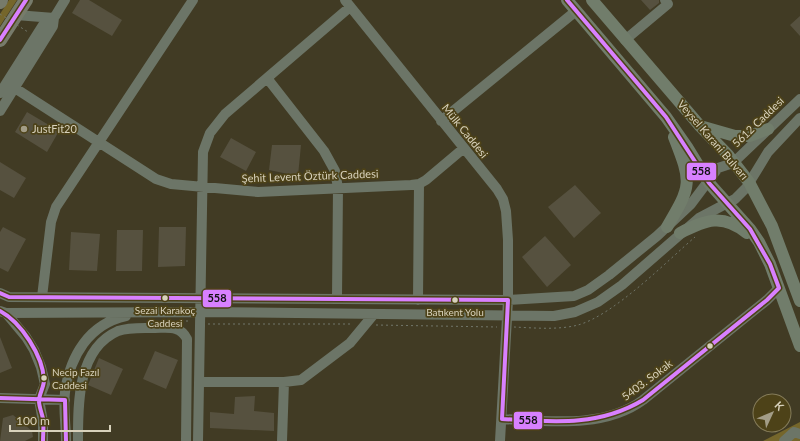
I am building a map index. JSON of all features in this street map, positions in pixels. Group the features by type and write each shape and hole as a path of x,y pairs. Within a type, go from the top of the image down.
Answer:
{"highway":[{"path":"0,40 26,0"}],"main road":[{"name":"Veysel Karani Bulvarı","path":"567,0 666,117 687,147 708,183 750,229 759,242 779,288 800,346"},
{"name":"Veysel Karani Bulvarı","path":"592,0 700,126 728,155 749,182 772,226 800,301"},
{"path":"666,117 684,161 687,184 682,204 667,227"},
{"path":"700,126 735,136 750,136 768,129"},
{"path":"680,233 706,221 718,220 730,222 759,242"}],"street":[{"path":"0,111 11,85 54,26 54,18 65,0"},
{"path":"42,297 53,215 193,0"},
{"path":"625,40 668,1"},
{"path":"198,441 203,152 210,133 225,114 267,78 348,3"},
{"name":"Mülk Caddesi","path":"348,3 497,189 503,200 508,227 508,300 500,441"},
{"path":"441,120 576,11"},
{"path":"16,15 54,18"},
{"path":"267,78 324,151 335,171 338,188 337,298"},
{"path":"0,93 11,85"},
{"name":"Şehit Levent Öztürk Caddesi","path":"11,85 156,179 171,184 258,192 419,184"},
{"name":"5612 Caddesi","path":"733,163 800,99"},
{"path":"3,312 201,312 554,316 575,312 598,302 622,285 699,218 742,194 768,152 800,118"},
{"path":"418,300 419,184 464,148"},
{"path":"0,293 10,297 201,299 337,298 508,300 574,296 588,290 609,275 667,227 692,204 718,168 733,163"},
{"name":"5403. Sokak","path":"502,419 536,421 590,420 628,410 643,400 767,300 779,288"},
{"path":"3,312 26,337 42,367 44,384 39,399 43,422 42,441"},
{"path":"66,441 65,400 70,366 79,348 92,333 105,324 118,318 139,312"},
{"path":"200,382 284,382 301,380 350,343 374,314"},
{"path":"78,441 78,410 84,373 90,359 98,349 109,337 125,329 176,328 184,334 187,339 186,441"},
{"path":"282,441 284,382"},
{"path":"0,398 65,400"},
{"path":"186,423 199,423"},
{"path":"784,441 794,432 800,434"}],"path":[{"path":"0,14 28,32"},
{"path":"177,321 192,321"},
{"path":"210,325 355,324"},
{"path":"383,325 492,327"}],"shaded area":[{"path":"9,0 17,0 0,26 0,14"},
{"path":"800,422 800,441 763,441 779,433 792,433 792,426"}],"building":[{"path":"80,0 89,0 122,20 112,36 72,13"},
{"path":"641,0 659,0 659,3 650,10"},
{"path":"800,16 800,36 790,25"},
{"path":"27,112 59,131 47,152 15,132"},
{"path":"231,138 256,152 246,171 220,157"},
{"path":"272,145 301,145 298,176 269,170"},
{"path":"0,162 26,178 14,198 0,190"},
{"path":"575,185 601,213 574,238 548,207"},
{"path":"3,227 26,239 8,272 0,268 0,232"},
{"path":"159,227 186,227 185,266 158,267"},
{"path":"117,230 143,230 142,271 116,271"},
{"path":"71,232 100,234 97,271 69,270"},
{"path":"545,236 571,265 547,287 522,257"},
{"path":"0,337 12,368 0,373"},
{"path":"155,351 178,360 166,389 143,379"},
{"path":"99,358 123,369 111,395 88,385"},
{"path":"255,396 254,411 274,413 274,431 210,428 210,412 234,414 235,397"},
{"path":"13,415 32,431 33,437 25,441 0,441 3,418"}],"transit line":[{"name":"558","path":"0,40 26,0"},
{"name":"558","path":"0,293 9,297 508,300 502,419 574,421 592,419 626,409 643,400 767,300 779,288 770,264 750,229 709,183 666,117 567,0"},
{"name":"558","path":"0,311 8,316 23,331 40,361 44,380 39,401 39,406 43,417 43,441"},
{"name":"558","path":"0,398 65,400 66,441"}],"place":[{"name":"JustFit20","path":"24,129"},
{"name":"Sezai Karakoç Caddesi","path":"165,298"},
{"name":"Batıkent Yolu","path":"455,300"},
{"name":"Necip Fazıl Caddesi","path":"44,378"}]}
